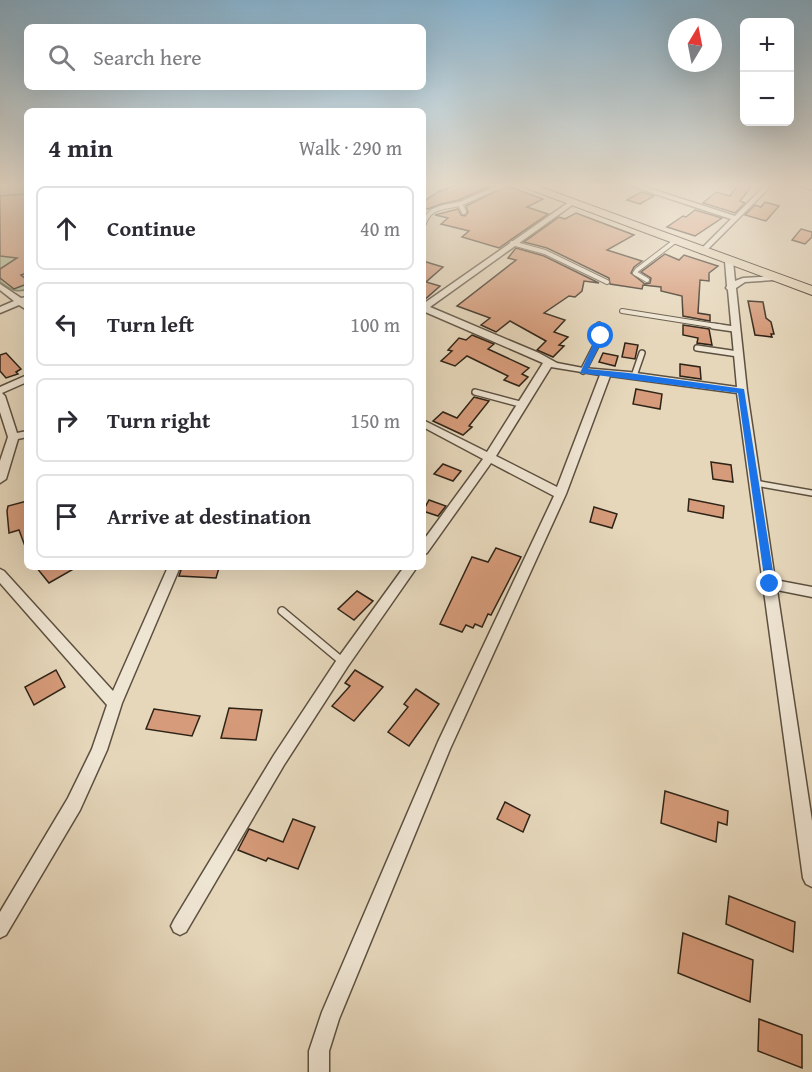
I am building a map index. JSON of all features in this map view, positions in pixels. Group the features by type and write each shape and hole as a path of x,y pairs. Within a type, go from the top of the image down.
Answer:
{"main road":[{"path":"659,235 812,291"}],"street":[{"path":"426,305 524,235"},
{"path":"704,251 719,235"},
{"path":"729,261 734,329 754,483 812,878"},
{"path":"730,288 743,280 774,278"},
{"path":"0,286 24,301"},
{"path":"0,310 24,302"},
{"path":"426,308 536,355 548,363 583,371 742,391"},
{"path":"426,546 489,458 520,404 548,363"},
{"path":"319,1072 319,1051 329,1018 443,747 560,494 606,374"},
{"path":"0,391 24,379"},
{"path":"0,396 13,437 0,479"},
{"path":"426,425 560,494"},
{"path":"13,437 24,435"},
{"path":"0,929 74,804 99,750 115,703 173,570"},
{"path":"180,926 279,760 343,662 409,570"},
{"path":"0,574 115,703"},
{"path":"770,584 812,592"}],"lane":[{"path":"647,280 635,273 637,270 675,241"},
{"path":"512,243 545,252 607,282"},
{"path":"622,311 734,329"},
{"path":"583,371 601,336 599,324"},
{"path":"697,348 738,354"},
{"path":"634,376 642,353"},
{"path":"476,392 520,404"},
{"path":"754,483 812,493"},
{"path":"282,611 343,662"}],"green space":[{"path":"0,235 24,235 24,290 13,290 0,282"}],"building":[{"path":"0,235 24,235 24,274 21,275 24,278 24,285 14,289 0,278 0,269 17,258 0,256"},
{"path":"464,235 518,235 499,248 462,237"},
{"path":"534,235 634,235 607,250 642,261 634,267 631,273 645,284 650,283 651,278 641,272 665,254 679,260 684,255 718,266 709,273 709,281 700,280 698,313 710,315 710,321 683,316 682,296 661,291 661,287 643,285 642,289 610,284 609,278 547,248 524,242"},
{"path":"796,235 812,235 805,244 792,240"},
{"path":"516,248 544,256 599,283 584,281 582,291 575,297 569,296 544,313 565,320 554,332 568,337 559,345 564,346 553,357 537,350 546,341 510,321 496,332 481,325 490,318 457,306 516,260 508,258"},
{"path":"426,262 443,267 426,282"},
{"path":"426,282 440,286 426,298"},
{"path":"748,301 763,302 766,318 771,322 774,334 771,334 772,337 755,335"},
{"path":"683,325 709,329 712,345 697,343 698,338 683,335"},
{"path":"472,335 494,344 488,349 529,368 522,374 528,377 519,386 504,380 508,376 467,356 455,366 441,361 452,351 448,350 459,338 466,340"},
{"path":"625,343 638,345 635,359 622,357"},
{"path":"6,353 21,369 16,372 18,374 6,378 0,371 0,355"},
{"path":"603,353 618,356 615,366 599,362"},
{"path":"680,364 700,367 701,379 680,376"},
{"path":"636,389 662,394 660,409 633,404"},
{"path":"474,397 489,401 469,426 472,427 463,435 433,421 443,412 457,418"},
{"path":"711,462 731,465 733,482 713,479"},
{"path":"443,464 461,471 453,481 434,474"},
{"path":"689,499 724,506 723,518 688,511"},
{"path":"429,500 446,506 438,516 426,512"},
{"path":"24,502 24,544 19,530 9,533 8,506"},
{"path":"594,507 617,514 612,528 590,522"},
{"path":"496,548 521,557 491,615 488,614 482,627 475,624 473,628 466,625 462,632 440,624 472,557 488,562"},
{"path":"38,570 72,570 49,583"},
{"path":"181,570 218,570 216,578 179,576"},
{"path":"357,591 373,601 354,620 338,609"},
{"path":"56,670 65,687 34,705 25,687"},
{"path":"355,670 383,687 354,721 332,706 350,686 345,683"},
{"path":"416,689 439,704 409,746 388,732 408,707 404,704"},
{"path":"229,708 262,710 256,740 221,738"},
{"path":"154,709 200,716 192,736 146,729"},
{"path":"665,791 728,811 727,825 718,822 716,842 661,823"},
{"path":"505,802 530,815 523,832 497,819"},
{"path":"293,819 315,827 298,869 268,858 266,861 238,850 249,829 283,842"},
{"path":"729,896 795,922 793,952 726,924"},
{"path":"683,933 753,960 750,1002 678,973"},
{"path":"759,1019 802,1035 802,1068 758,1051"}],"route":[{"path":"601,336 583,371 742,391 770,584"}]}
